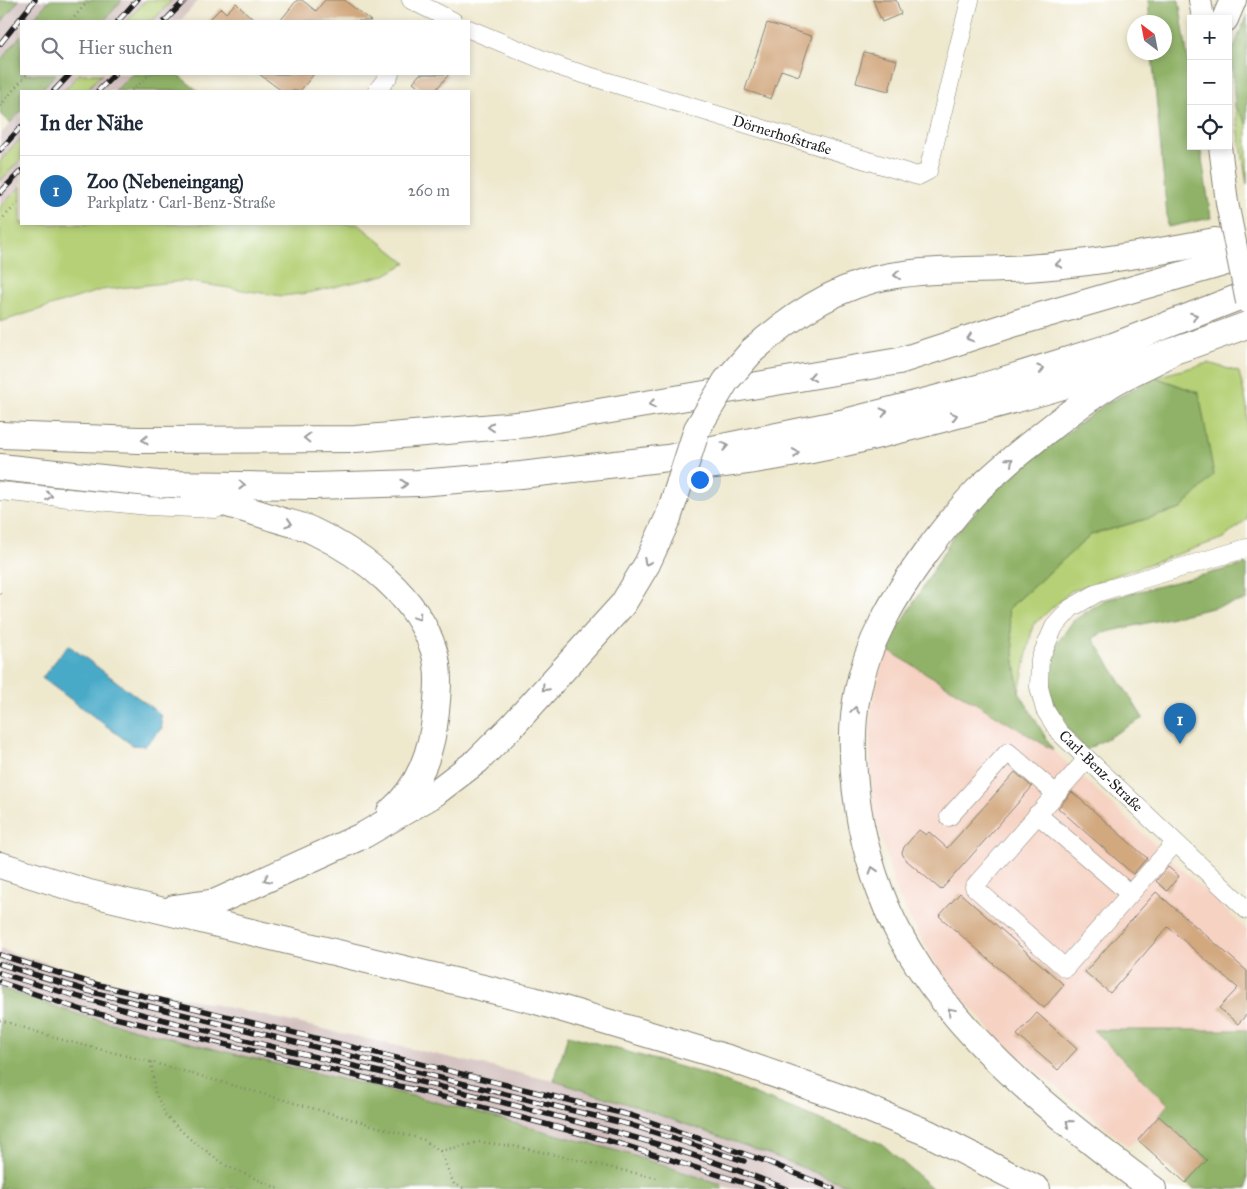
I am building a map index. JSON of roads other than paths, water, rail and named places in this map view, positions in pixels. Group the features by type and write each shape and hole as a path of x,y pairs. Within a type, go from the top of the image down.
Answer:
{"highway":[{"path":"1227,15 1233,0"},
{"path":"1016,323 1112,281 1247,229"},
{"path":"161,910 216,902 325,850 385,825 423,791 477,761 513,725 623,604 673,518 680,482 697,429 726,381 752,351 777,328 810,307 849,288 889,276 931,271 1028,268 1123,257 1215,241"},
{"path":"0,435 139,440 356,439 528,424 899,362 1016,323 1247,256"},
{"path":"0,467 158,484 313,486 418,484 521,475 668,458 840,423 982,387 1113,346 1247,294"},
{"path":"521,475 585,478 746,462 847,444 1009,402 1166,356 1247,325"},
{"path":"1153,1189 1106,1155 994,1058 948,1008 914,960 884,902 868,853 856,792 853,734 862,673 891,604 921,560 973,494 1037,438 1080,406 1114,382 1166,356"},
{"path":"158,484 312,530 360,558 412,608 424,625 434,653 438,678 437,699 423,791"},
{"path":"0,865 89,893 533,1000 731,1059 839,1097 928,1133 1037,1189"},
{"path":"0,883 76,906 320,961 523,1011 709,1065 831,1109 1007,1189"}],"main road":[{"path":"1200,0 1202,15"},
{"path":"1220,150 1227,203 1247,302"}],"street":[{"path":"411,0 433,17 448,20"},
{"name":"Dörnerhofstraße","path":"470,29 563,68 918,176 928,171 970,0"},
{"path":"378,90 389,75"},
{"path":"0,491 148,506 250,510"},
{"name":"Carl-Benz-Straße","path":"1247,548 1099,592 1071,608 1054,627 1040,659 1039,687 1045,710 1059,732 1086,760 1247,910"},
{"path":"949,817 1008,752 1055,793"},
{"path":"1086,760 974,887 1065,968 1176,843"},
{"path":"1037,814 1130,894"}],"water":[{"path":"68,645 160,714 162,728 145,746 132,745 42,678"}],"railway":[{"path":"0,44 35,0"},
{"path":"119,20 137,0"},
{"path":"166,20 185,0"},
{"path":"55,90 69,75"},
{"path":"99,90 114,75"},
{"path":"0,150 20,128"},
{"path":"0,193 20,172"},
{"path":"0,955 91,983 633,1116 768,1162 833,1189"},
{"path":"0,964 88,991 631,1125 744,1161"},
{"path":"0,973 198,1029 465,1093 596,1127 724,1165 786,1189"},
{"path":"0,982 82,1010 428,1093 624,1145 763,1189"}],"place":[{"name":"Zoo (Nebeneingang)","path":"1180,744"}]}
